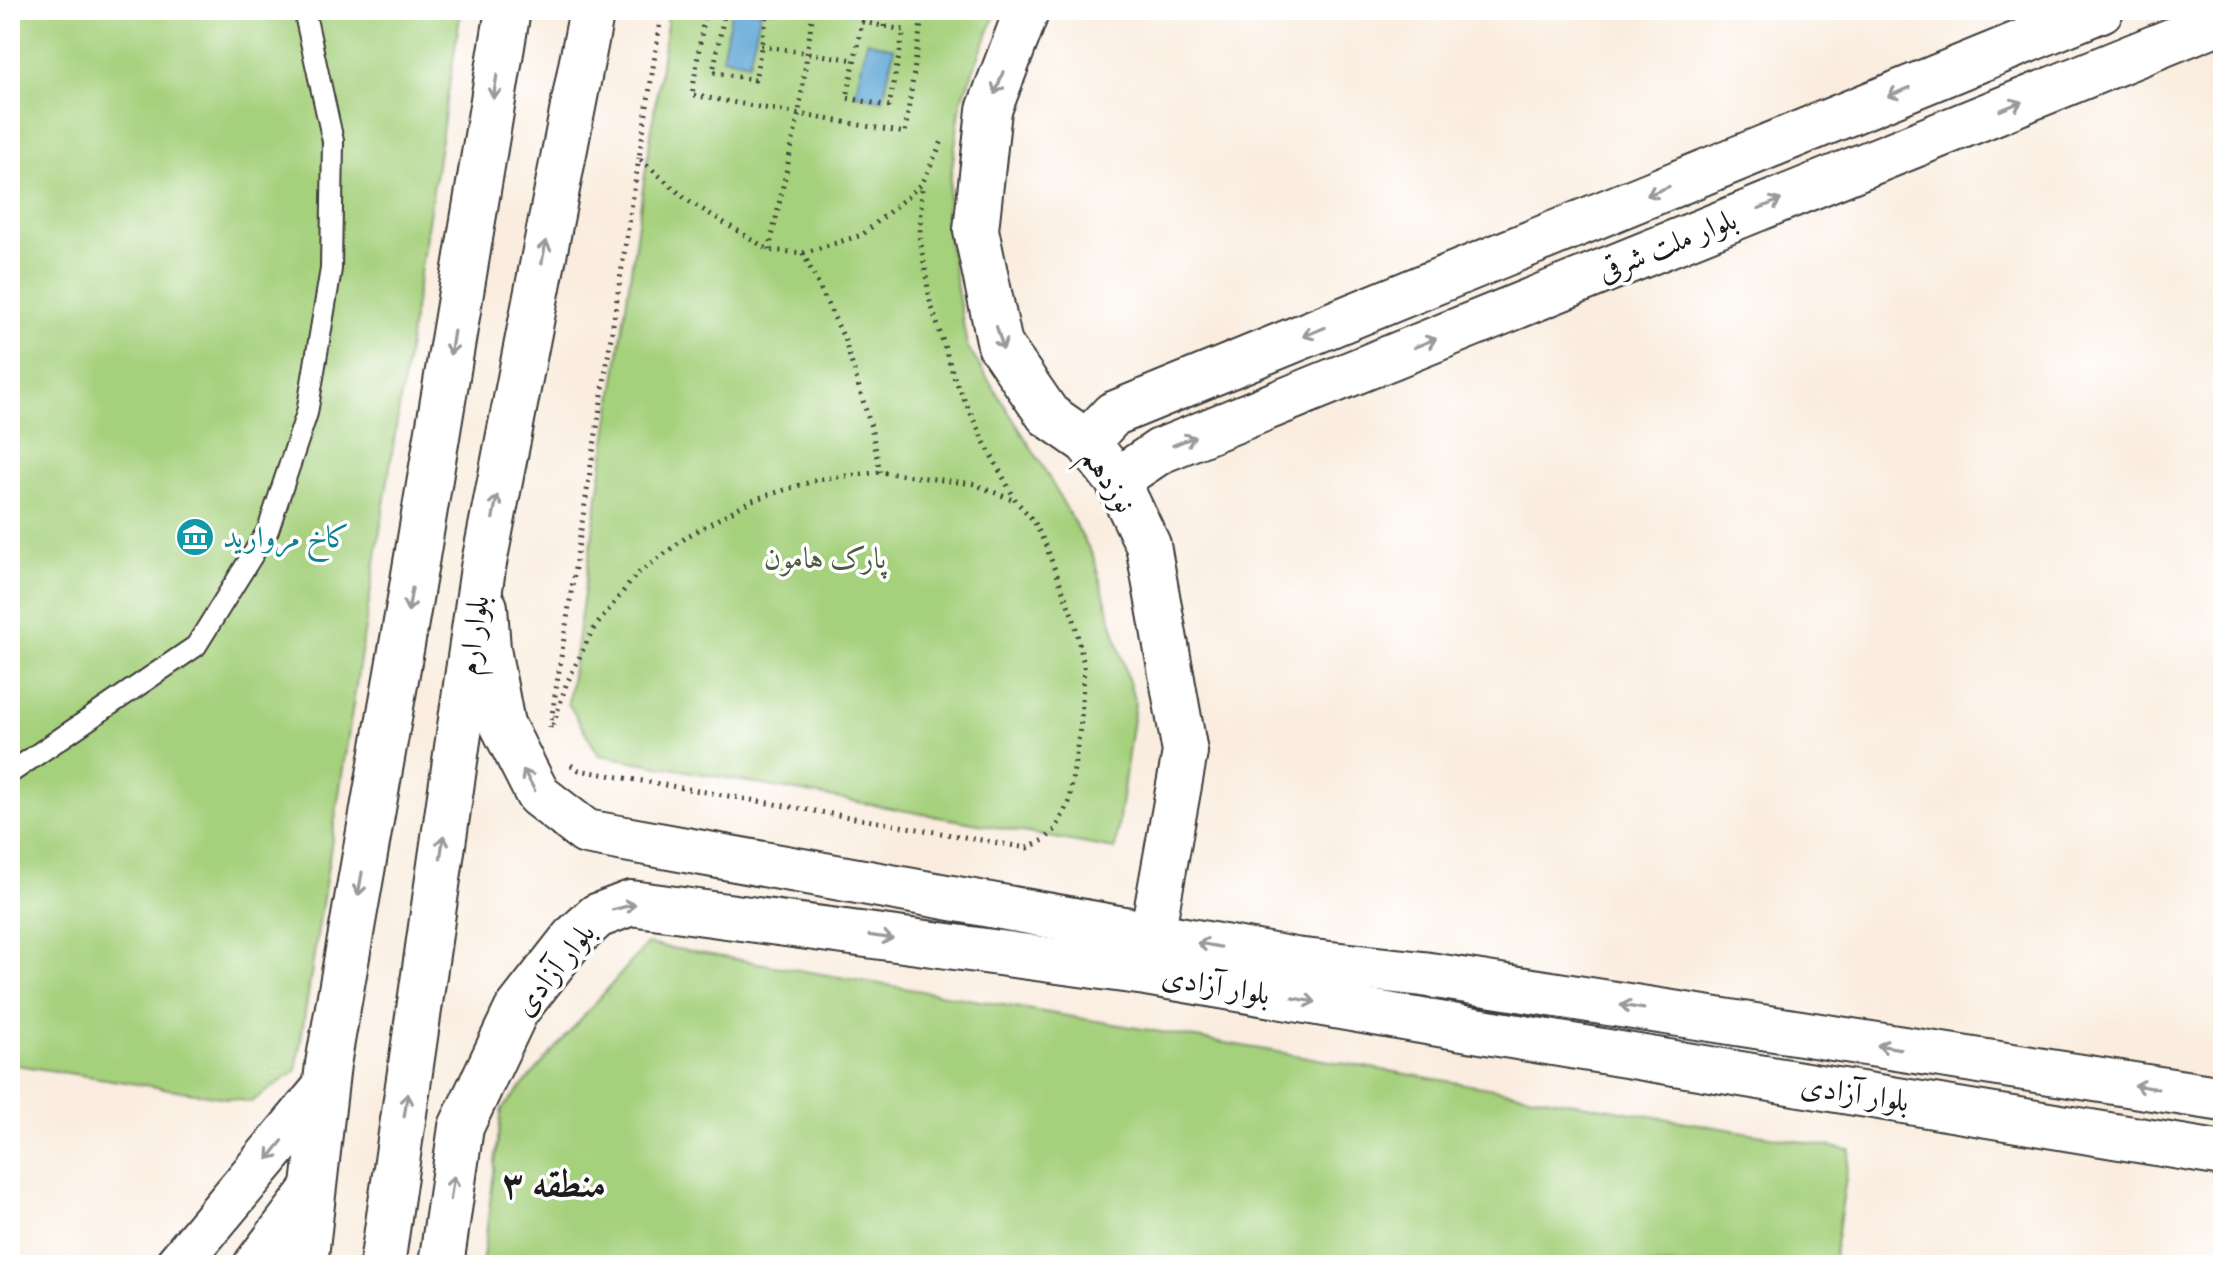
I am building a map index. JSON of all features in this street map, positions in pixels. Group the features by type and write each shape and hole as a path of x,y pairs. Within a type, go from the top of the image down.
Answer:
{"street":[{"path":"305,1265 324,1089 508,10"},
{"name":"بلوار ارم","path":"382,1265 483,568 592,10"},
{"name":"نوزدهم","path":"1027,10 989,110 976,230 1000,345 1048,415 1087,442 1117,480 1148,545 1185,752 1148,953"},
{"name":"بلوار ملت شرقی","path":"1087,442 1113,414 2101,10"},
{"name":"بلوار ملت شرقی","path":"1117,480 1160,451 2221,26"},
{"name":"بلوار آزادی","path":"483,568 488,649 502,724 538,795 586,832 1148,953 1427,1022 2223,1154"},
{"name":"بلوار آزادی","path":"441,1265 461,1127 516,1011 573,938 597,916 631,903 1148,953 1295,960 1423,974 2223,1099"},
{"path":"177,1265 324,1089"},
{"path":"256,1265 312,1191"}],"lane":[{"path":"10,773 196,646 268,530 307,413 331,269 333,141 304,10"}],"path":[{"path":"662,10 548,739 566,685 592,631 636,575 688,536 752,500 820,479 880,472 974,484 1016,501"},
{"path":"705,10 692,95 905,133 923,10"},
{"path":"725,10 713,72 755,80 768,10"},
{"path":"769,250 799,113 813,10"},
{"path":"884,27 886,10"},
{"path":"862,22 884,27 904,30 889,106 847,98 862,22"},
{"path":"761,46 855,60"},
{"path":"561,759 579,770 1027,848 1044,840 1056,829 1069,802 1081,721 1084,665 1074,620 1046,546 1034,521 1016,501 954,377 930,301 920,238 922,184 948,129"},
{"path":"639,158 687,200 769,250 803,253 862,235 922,184"},
{"path":"803,253 844,338 871,427 880,472"}],"green space":[{"name":"کاخ مروارید","path":"10,10 461,10 296,1071 251,1102 10,1064"},
{"name":"پارک هامون","path":"669,10 997,10 961,102 945,220 967,346 1039,460 1093,556 1135,703 1115,849 599,755 568,703"},
{"path":"647,944 1850,1150 1833,1265 482,1265 502,1109"}],"water":[{"path":"732,10 761,11 749,63 722,57"},
{"path":"867,41 894,48 883,100 855,94"}],"place":[{"name":"کاخ مروارید","path":"195,537"}],"district":[{"name":"منطقه ۳","path":"554,1183"}]}
